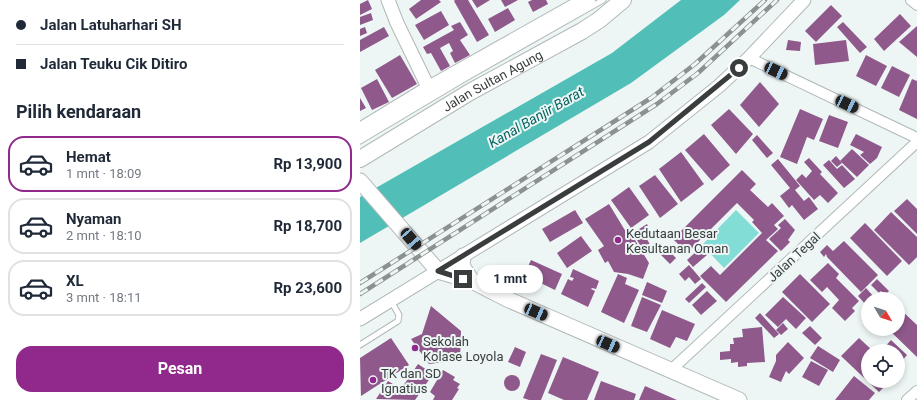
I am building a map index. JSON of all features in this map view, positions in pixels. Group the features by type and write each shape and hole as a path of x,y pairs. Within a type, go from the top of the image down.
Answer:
{"main road":[{"name":"Jalan Sultan Agung","path":"360,159 464,84 587,0"},
{"name":"Jalan Sultan Agung","path":"360,131 429,89 464,84 582,31 599,20 623,0"},
{"path":"360,182 438,271 472,281 507,299 739,400"},
{"path":"463,256 462,266 472,281"}],"street":[{"path":"388,0 396,23 429,89"},
{"path":"360,319 649,142 719,86 750,58 804,0"},
{"path":"911,0 917,5"},
{"path":"750,58 917,138"},
{"name":"Jalan Tegal","path":"670,371 917,142"},
{"path":"907,400 917,391"}],"lane":[{"path":"464,84 603,0"},
{"path":"602,10 613,0"},
{"path":"360,141 464,84 568,32"},
{"path":"360,345 398,321 399,315 391,300"}],"shaded area":[{"path":"736,210 759,233 724,268 702,245"}],"water":[{"name":"Kanal Banjir Barat","path":"681,0 740,0 724,15 631,83 360,243 360,197 612,53"}],"building":[{"path":"368,0 372,9 360,15 360,4"},
{"path":"421,0 439,0 441,2 416,19 409,9"},
{"path":"468,0 489,35 477,42 454,1"},
{"path":"472,0 490,0 477,8"},
{"path":"501,0 518,0 505,7"},
{"path":"532,0 546,0 548,4 533,12 528,2"},
{"path":"831,5 842,16 816,42 805,31"},
{"path":"508,8 515,20 495,32 488,19"},
{"path":"441,11 449,25 424,40 415,25"},
{"path":"371,13 373,20 360,25 360,17"},
{"path":"900,14 911,26 884,51 874,39"},
{"path":"460,22 468,35 460,40 470,55 455,63 450,53 453,51 449,43 440,48 450,66 441,71 431,53 427,54 423,47 454,30 451,26"},
{"path":"843,22 867,47 860,53 837,27"},
{"path":"917,26 917,57 899,42"},
{"path":"365,27 367,33 360,36 360,29"},
{"path":"384,27 389,36 360,52 360,40"},
{"path":"788,40 801,42 800,51 786,50"},
{"path":"846,40 849,61 815,65 813,44"},
{"path":"400,55 417,84 392,98 375,70"},
{"path":"866,55 887,66 876,86 856,76"},
{"path":"892,66 910,75 899,97 881,88"},
{"path":"377,79 389,102 372,110 361,88"},
{"path":"912,79 917,81 917,119 899,110"},
{"path":"760,82 779,104 759,127 740,105"},
{"path":"360,98 366,108 360,111"},
{"path":"729,109 753,134 736,154 711,125"},
{"path":"800,109 823,119 814,140 807,137 797,164 780,157"},
{"path":"829,115 848,122 838,148 819,141"},
{"path":"704,134 730,165 712,181 685,150"},
{"path":"856,134 882,147 877,158 870,164 860,155 864,152 850,145"},
{"path":"757,135 773,153 767,158 752,140"},
{"path":"852,149 869,165 857,177 840,161"},
{"path":"681,152 704,184 681,202 659,169"},
{"path":"836,156 842,163 837,167 831,161"},
{"path":"809,158 822,172 820,174 838,193 828,203 820,195 814,200 796,180 802,174 806,178 812,171 804,162"},
{"path":"778,159 800,186 795,190 804,201 809,197 818,209 804,220 792,205 789,208 780,196 790,188 771,165"},
{"path":"829,160 837,169 842,165 855,179 844,188 823,165"},
{"path":"742,170 756,184 750,190 768,207 772,203 784,216 774,225 778,229 766,240 778,251 726,302 700,276 711,266 720,275 762,233 752,222 754,220 737,203 687,253 673,239"},
{"path":"655,175 678,204 660,218 639,186"},
{"path":"629,187 649,215 631,228 611,200"},
{"path":"907,199 917,209 917,234 894,211"},
{"name":"Kedutaan Besar Kesultanan Oman","path":"609,204 626,232 628,231 632,235 649,263 643,279 628,274 614,272 608,261 605,263 598,250 604,246 585,219"},
{"path":"575,210 583,223 550,242 542,229"},
{"path":"891,212 917,237 917,257 909,265 874,230"},
{"path":"785,219 795,230 788,240 790,242 781,251 769,239 781,228 778,225"},
{"path":"865,223 902,261 887,276 850,238"},
{"path":"647,224 649,229 643,232 653,250 645,254 633,233"},
{"path":"581,236 592,251 567,268 557,253"},
{"path":"844,241 878,275 861,292 827,257 826,254 824,257 820,252 827,245 833,251"},
{"path":"665,247 676,258 670,264 659,253"},
{"path":"700,248 707,255 693,267 687,260"},
{"path":"531,260 562,274 555,290 524,275"},
{"path":"828,263 839,274 836,278 859,301 852,308 855,311 845,321 832,308 839,300 827,287 822,292 810,280"},
{"path":"689,265 701,279 695,284 689,277 685,281 679,274"},
{"path":"573,269 599,281 596,289 591,289 595,291 588,307 561,294 568,279 572,281 574,278 570,277"},
{"path":"618,274 627,278 625,284 639,290 624,323 601,312"},
{"path":"800,274 830,304 812,322 782,292"},
{"path":"877,279 889,291 878,292 871,285"},
{"path":"647,282 667,291 662,303 642,295"},
{"path":"702,283 706,287 689,303 685,299"},
{"path":"866,288 870,292 862,292"},
{"path":"707,291 717,301 701,315 692,305"},
{"path":"642,297 661,305 647,332 631,326"},
{"path":"783,297 806,318 796,329 786,319 778,327 765,315"},
{"path":"431,306 461,331 460,360 429,364 411,339 422,334"},
{"path":"662,310 695,324 687,341 676,337 670,348 650,339"},
{"path":"760,313 779,334 774,338 755,318"},
{"path":"905,314 917,325 917,357 895,336 905,336"},
{"path":"783,323 788,329 781,335 776,330"},
{"path":"810,326 822,338 815,345 802,333"},
{"path":"762,327 765,362 747,363 747,366 738,367 738,362 731,363 731,359 720,360 720,352 730,351 730,344 734,344 733,338 743,337 742,329"},
{"name":"TK dan SD Ignatius","path":"391,338 409,365 361,396 360,358"},
{"path":"859,338 865,344 861,344 861,375 841,356"},
{"path":"891,340 895,344 887,344"},
{"path":"788,342 804,358 789,374 786,371 781,382 769,377 776,361 776,355"},
{"path":"818,346 840,360 833,372 810,358"},
{"path":"515,347 526,352 520,367 508,362"},
{"path":"541,354 557,360 541,400 529,400 523,398"},
{"path":"563,357 599,372 587,400 564,400 548,393"},
{"path":"811,361 828,370 819,386 802,377"},
{"path":"418,364 433,374 415,400 376,399 388,381 401,389"},
{"path":"443,370 455,377 453,380 460,384 457,388 459,389 452,400 433,400 435,396 430,392"},
{"path":"512,375 518,377 520,383 518,389 512,391 506,389 504,383 506,377"},
{"path":"854,376 861,382 861,388 869,388 875,393 869,400 835,400"},
{"path":"601,381 636,394 634,400 594,400"},
{"path":"645,386 677,400 639,400"},
{"path":"875,388 883,388 879,392"}],"railway":[{"path":"360,283 651,98 695,64 765,0"},
{"path":"360,294 657,104 698,73 777,0"}],"place":[{"name":"Kedutaan Besar Kesultanan Oman","path":"618,240"},
{"name":"Sekolah Kolase Loyola","path":"415,348"},
{"name":"TK dan SD Ignatius","path":"373,380"}],"route":[{"path":"463,279 438,271 649,142 719,86 739,68"}]}
